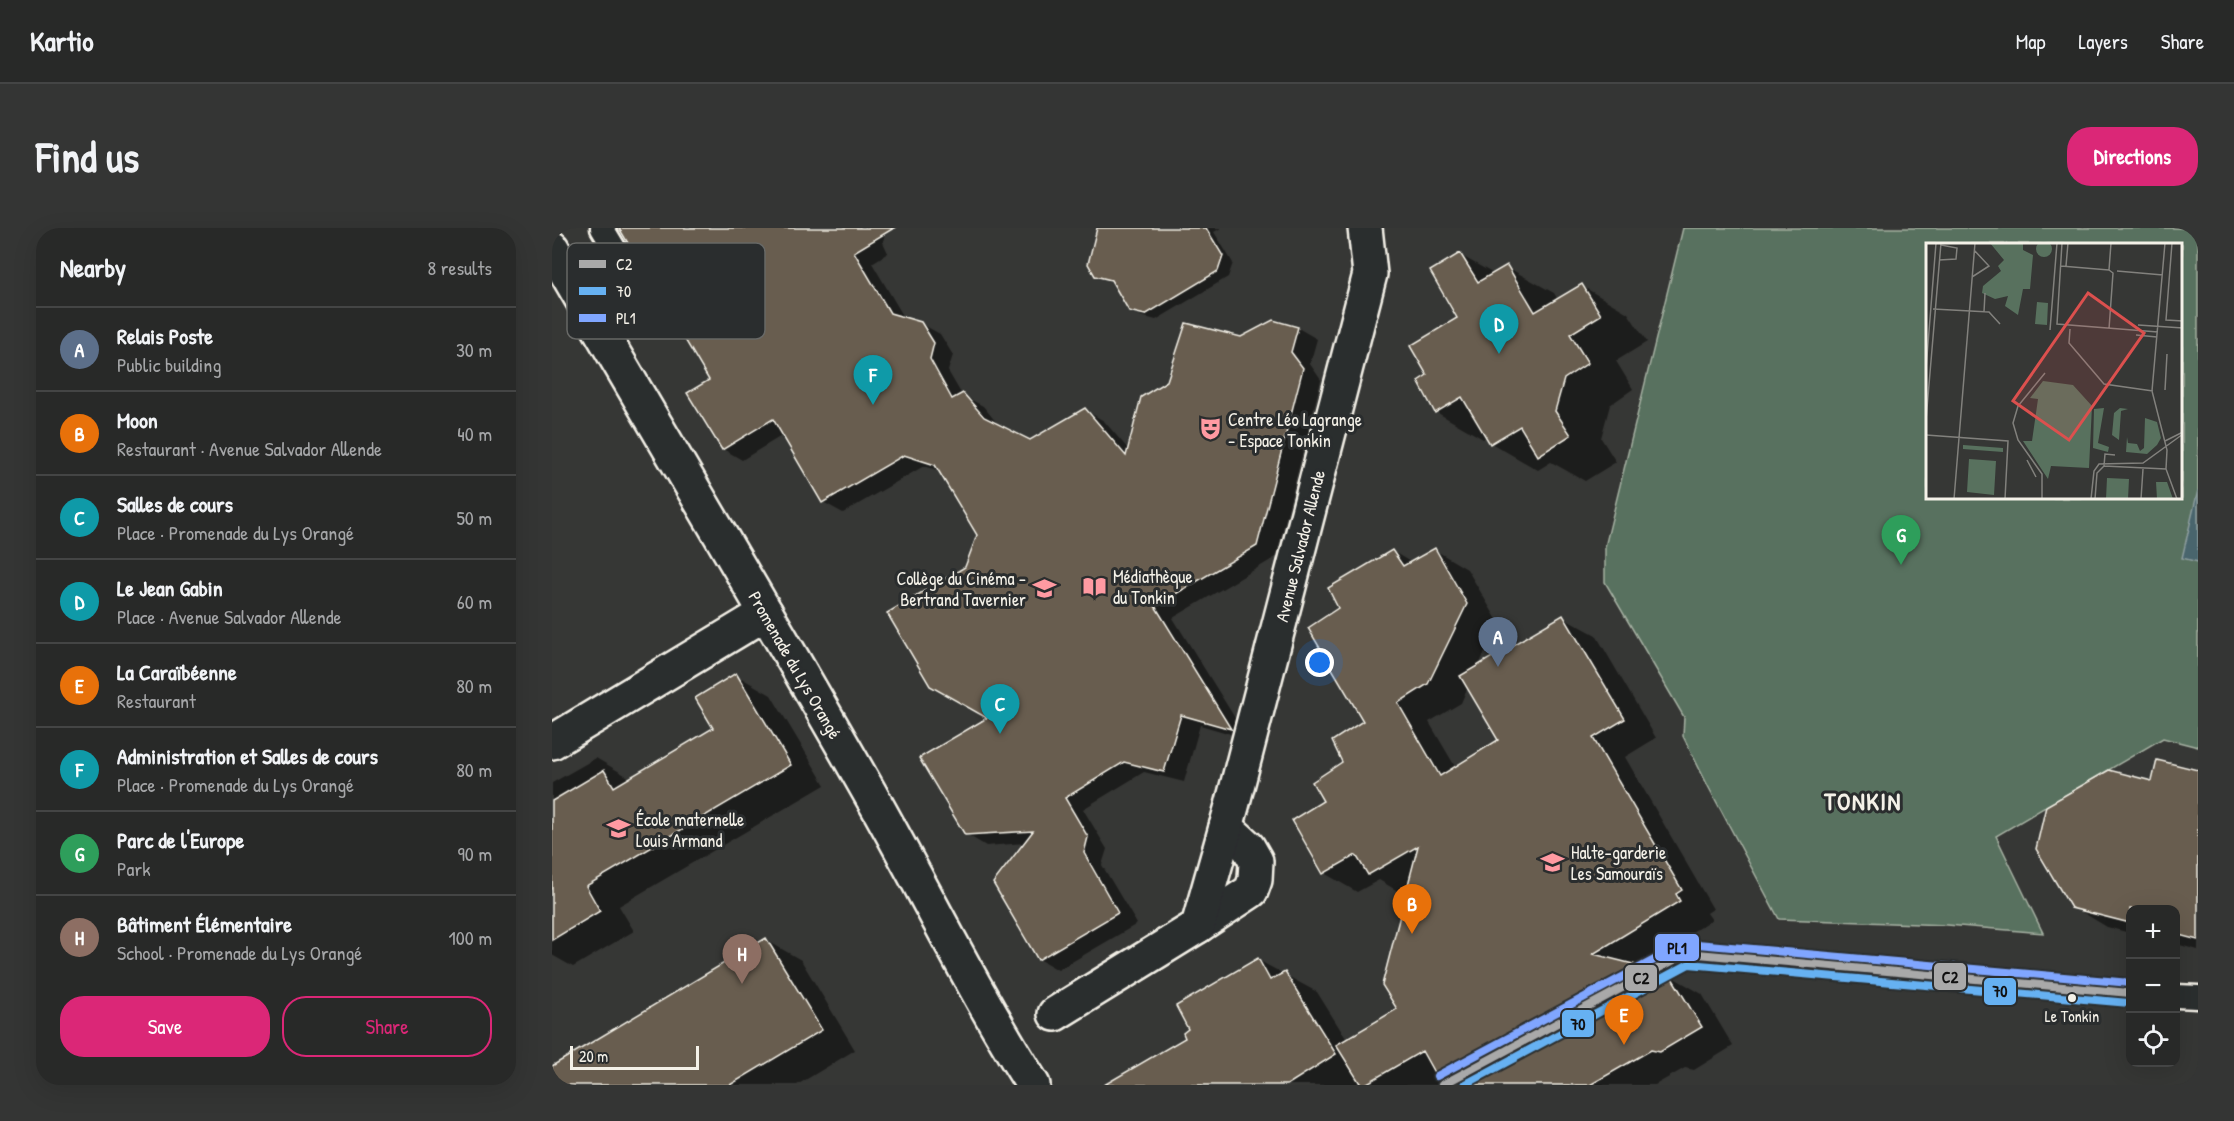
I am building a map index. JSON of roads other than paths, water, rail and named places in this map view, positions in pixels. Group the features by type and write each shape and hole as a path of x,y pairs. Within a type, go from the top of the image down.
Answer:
{"street":[{"name":"Avenue Salvador Allende","path":"1055,1014 1198,926 1370,274 1365,228"},
{"name":"Promenade du Lys Orangé","path":"552,248 567,274"},
{"name":"Promenade du Lys Orangé","path":"605,339 883,817 1007,1044 1033,1085"},
{"path":"552,742 766,613"}],"lane":[{"path":"602,228 611,243"},
{"path":"1687,953 2126,993"},
{"path":"2180,996 2198,997"}],"water":[{"path":"2198,490 2198,562 2182,558"}],"place":[{"name":"Le Jean Gabin","path":"1499,354"},
{"name":"Administration et Salles de cours","path":"873,405"},
{"name":"Centre Léo Lagrange - Espace Tonkin","path":"1210,429"},
{"name":"Parc de l'Europe","path":"1901,565"},
{"name":"Médiathèque du Tonkin","path":"1095,586"},
{"name":"Collège du Cinéma - Bertrand Tavernier","path":"1044,588"},
{"name":"Relais Poste","path":"1498,667"},
{"name":"Salles de cours","path":"1000,734"},
{"name":"École maternelle Louis Armand","path":"618,829"},
{"name":"Halte-garderie Les Samouraïs","path":"1553,862"},
{"name":"Moon","path":"1412,934"},
{"name":"Bâtiment Élémentaire","path":"742,984"},
{"name":"Le Tonkin","path":"2072,998"},
{"name":"La Caraïbéenne","path":"1624,1045"}],"district":[{"name":"TONKIN","path":"1863,801"}]}
